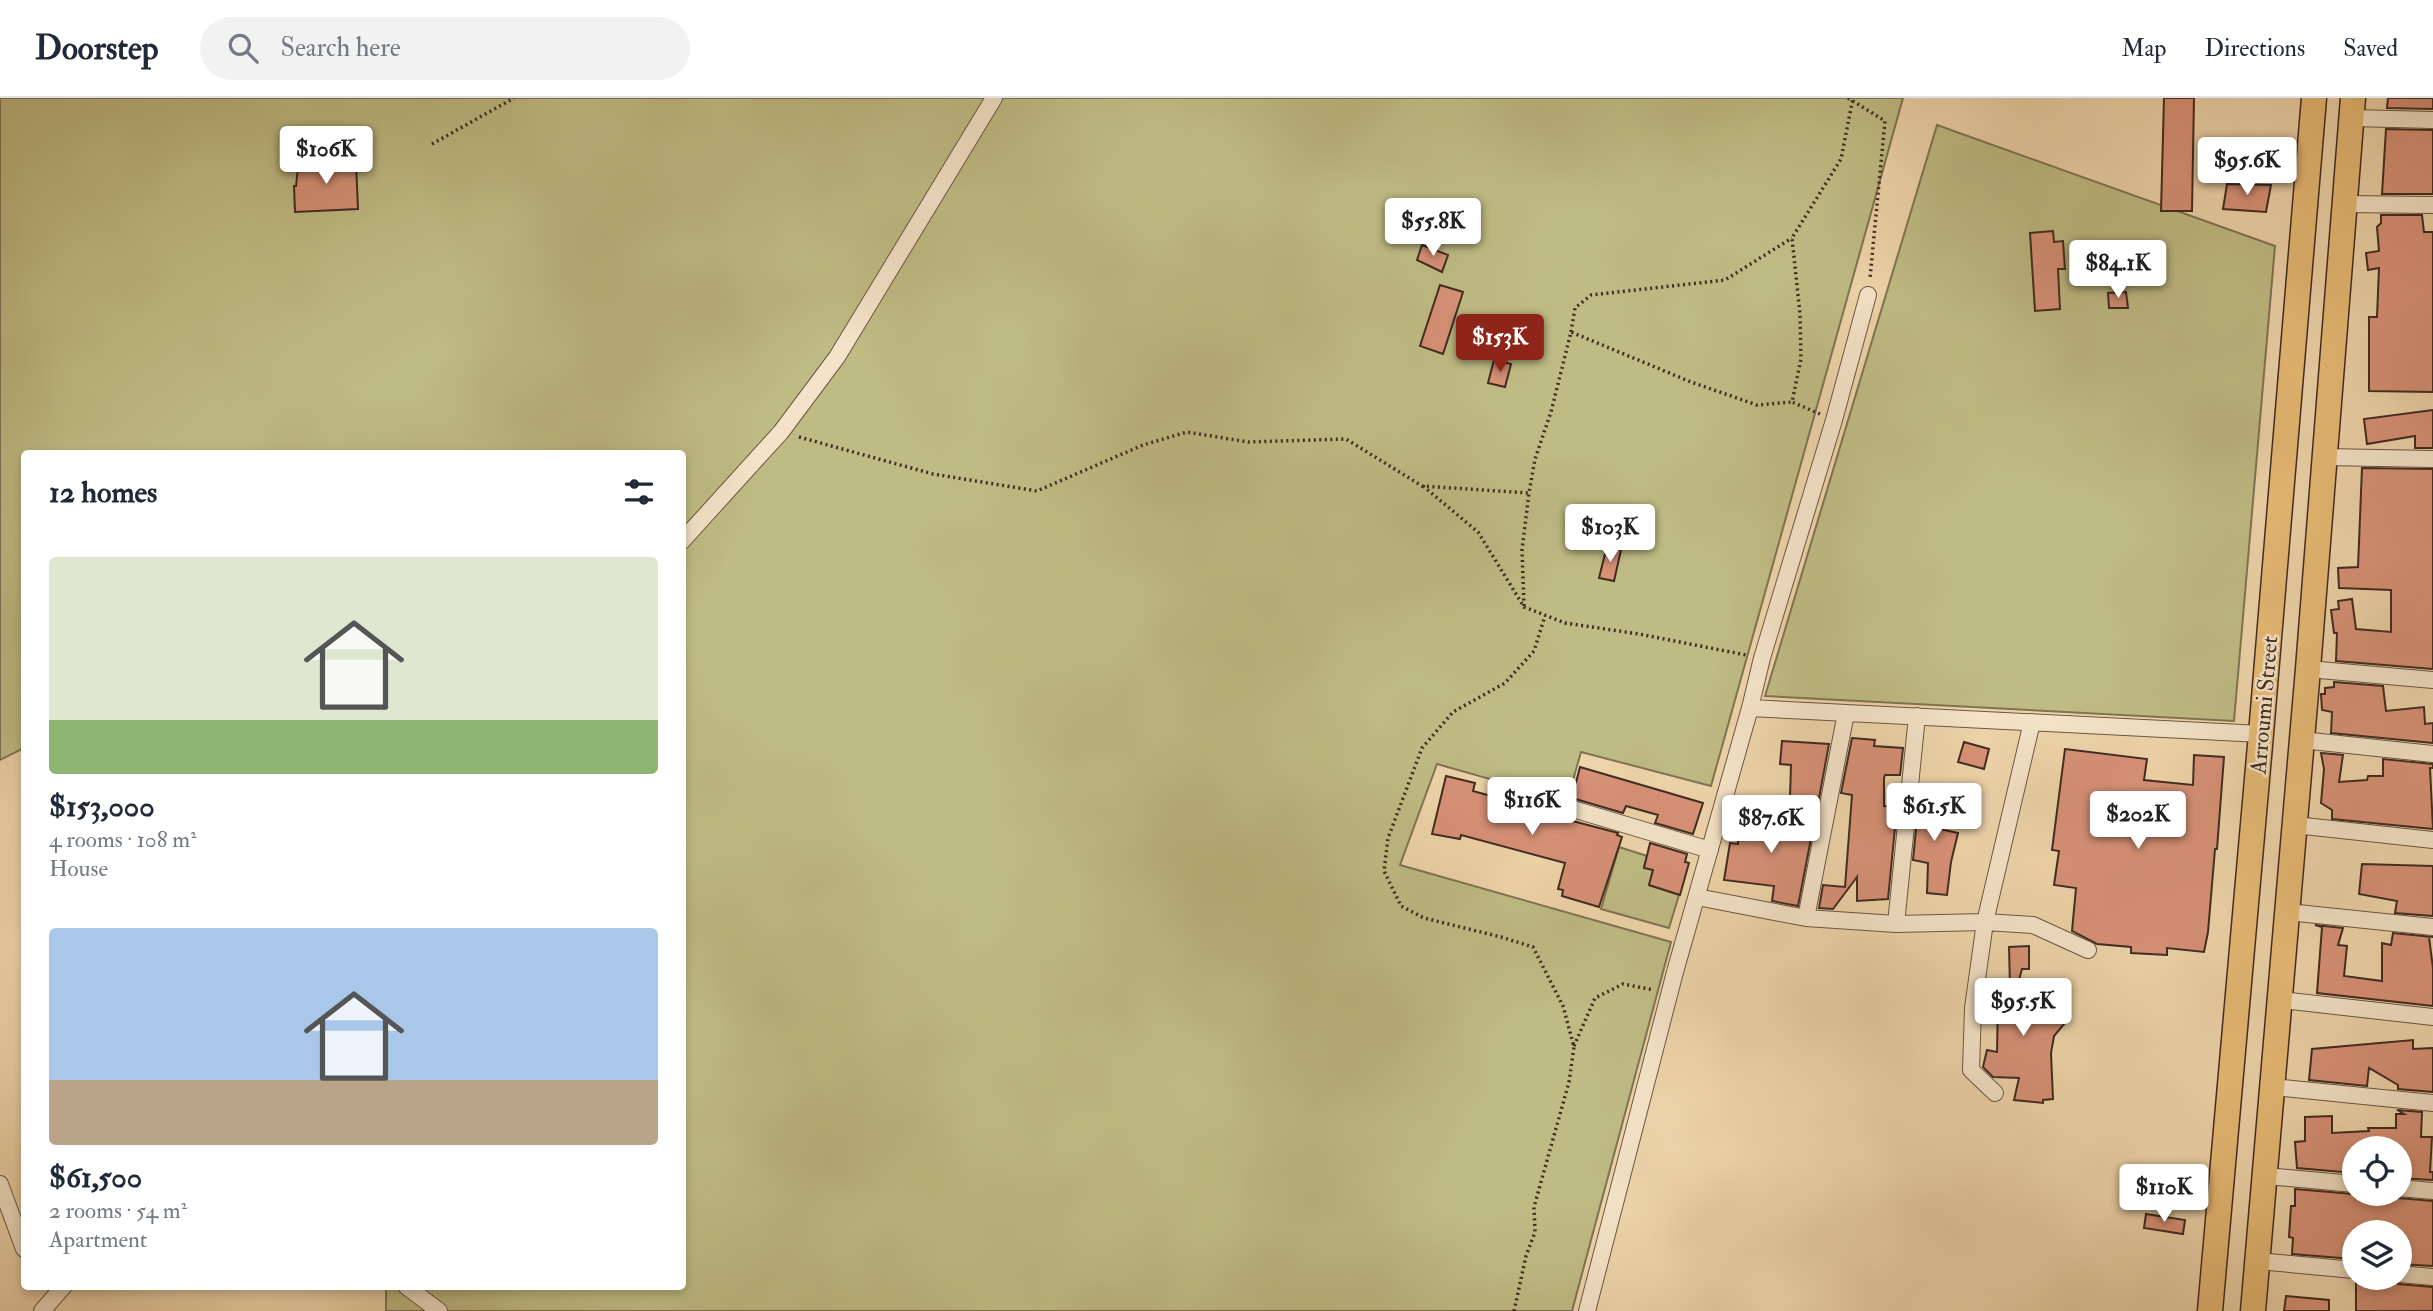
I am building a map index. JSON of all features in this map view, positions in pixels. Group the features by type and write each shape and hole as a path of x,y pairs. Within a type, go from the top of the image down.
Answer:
{"main road":[{"name":"Arroumi Street","path":"2210,1311 2314,98"},
{"name":"Arroumi Street","path":"2253,1311 2353,108"}],"street":[{"path":"686,537 781,432 837,356 994,98"},
{"path":"2353,108 2433,120"},
{"path":"2345,204 2433,205"},
{"path":"1587,1311 1670,992 1762,658 1868,295"},
{"path":"2323,457 2433,459"},
{"path":"2308,669 2433,680"},
{"path":"1750,708 2261,734"},
{"path":"1806,918 1846,713"},
{"path":"1896,924 1917,716"},
{"path":"1996,1093 1971,1070 1973,1008 1984,922 2032,722"},
{"path":"2302,740 2433,754"},
{"path":"1506,789 1710,850"},
{"path":"2295,825 2433,840"},
{"path":"1697,897 1806,918 1896,924 1984,922 2033,926 2088,950"},
{"path":"2288,912 2433,927"},
{"path":"2280,1000 2433,1017"},
{"path":"2273,1087 2433,1102"},
{"path":"2266,1176 2342,1183"},
{"path":"0,1184 21,1241"},
{"path":"2412,1189 2433,1191"},
{"path":"2258,1261 2342,1269"},
{"path":"2412,1275 2433,1277"},
{"path":"42,1311 59,1290"},
{"path":"411,1290 439,1311"}],"path":[{"path":"432,144 514,98"},
{"path":"1524,607 1522,550 1529,493 1535,459 1551,412 1572,332 1575,308 1591,295 1725,279 1792,238 1841,159 1852,99 1885,121 1868,295"},
{"path":"1792,238 1800,314 1801,359 1792,402"},
{"path":"1572,332 1690,382 1757,405 1792,402 1833,420"},
{"path":"781,432 933,474 1037,491 1143,445 1187,432 1248,442 1346,439 1422,486 1478,532 1524,607 1565,623 1639,634 1762,658"},
{"path":"1422,486 1529,493"},
{"path":"1545,615 1534,651 1505,684 1452,712 1422,748 1388,838 1384,871 1401,906 1424,918 1533,947 1563,1006 1574,1047"},
{"path":"1514,1311 1535,1232 1534,1207 1569,1082 1574,1047 1595,998 1623,984 1670,992"}],"shaded area":[{"path":"0,98 1903,98 1711,786 1581,752 1567,801 1437,764 1400,865 1671,942 1572,1311 386,1311 386,1290 686,1290 686,450 21,450 21,750 0,760"},
{"path":"1937,125 2275,246 2234,721 1765,696"},
{"path":"1619,847 1647,856 1644,866 1653,869 1649,885 1679,895 1669,928 1601,909"}],"building":[{"path":"2164,98 2194,98 2192,211 2161,211"},
{"path":"2388,98 2433,98 2433,109 2387,108"},
{"path":"2386,129 2433,130 2433,194 2382,194"},
{"path":"299,158 356,163 358,209 295,212 294,186"},
{"path":"2227,184 2271,185 2266,212 2223,209"},
{"path":"2381,215 2422,215 2424,232 2433,232 2433,392 2369,391 2369,317 2377,317 2379,268 2368,270 2366,253 2379,251 2377,227 2381,223"},
{"path":"2053,231 2054,242 2063,241 2065,269 2058,269 2060,309 2035,311 2030,233"},
{"path":"1422,245 1448,255 1442,272 1417,260"},
{"path":"1440,285 1463,292 1443,354 1420,346"},
{"path":"2126,292 2128,308 2109,308 2108,293"},
{"path":"1494,360 1511,364 1505,387 1488,383"},
{"path":"2433,410 2433,448 2415,448 2415,436 2367,444 2364,419"},
{"path":"2362,468 2433,469 2433,669 2336,661 2337,633 2334,633 2331,610 2339,609 2338,601 2352,599 2356,629 2391,632 2391,590 2339,588 2338,568 2358,567"},
{"path":"1607,546 1621,550 1614,581 1599,578"},
{"path":"2334,682 2383,686 2386,711 2424,707 2425,724 2433,723 2433,743 2331,733 2332,712 2322,710 2321,694 2325,694 2325,688 2334,687"},
{"path":"1852,738 1875,740 1874,746 1903,748 1900,775 1885,775 1884,778 1884,806 1897,807 1888,899 1857,901 1857,877 1833,909 1819,908 1823,885 1845,887 1852,795 1841,793"},
{"path":"1782,741 1829,744 1819,798 1790,797 1791,765 1780,764"},
{"path":"1964,742 1989,749 1984,769 1958,762"},
{"path":"2065,749 2147,759 2144,780 2193,785 2194,755 2224,757 2217,849 2204,952 2167,948 2167,955 2131,953 2131,947 2097,944 2072,931 2076,888 2054,885 2059,851 2052,850"},
{"path":"2321,753 2343,755 2339,782 2383,776 2383,759 2433,764 2433,768 2430,768 2433,829 2332,819 2332,810 2321,803 2324,769"},
{"path":"1580,767 1703,803 1693,834 1655,823 1658,815 1626,806 1623,813 1572,798"},
{"path":"1446,776 1475,783 1473,791 1527,806 1527,809 1618,833 1617,835 1622,837 1599,907 1562,896 1563,890 1558,889 1565,863 1461,835 1460,839 1432,834"},
{"path":"1923,793 1947,799 1940,829 1958,833 1947,895 1927,893 1928,863 1913,860 1918,809"},
{"path":"1769,808 1791,809 1790,825 1813,828 1798,906 1772,901 1774,886 1724,880 1730,843 1738,844 1739,827 1747,827 1748,814 1769,815"},
{"path":"1650,843 1687,854 1685,862 1689,863 1680,895 1649,885 1653,870 1644,868"},
{"path":"2362,864 2433,866 2433,916 2395,913 2397,901 2359,894"},
{"path":"2315,925 2343,928 2338,945 2347,946 2344,976 2382,981 2382,943 2391,945 2393,933 2433,937 2429,937 2433,968 2433,1006 2317,993 2322,927"},
{"path":"2029,946 2029,969 2022,969 2013,1002 2049,1002 2049,1020 2065,1023 2054,1036 2051,1053 2053,1099 2043,1100 2043,1103 2014,1100 2019,1078 1993,1077 1983,1067 1987,1050 1997,1052 1998,998 2001,998 2001,986 2010,986 2009,947"},
{"path":"2413,1040 2413,1049 2433,1048 2433,1092 2398,1089 2398,1085 2369,1068 2367,1086 2309,1080 2312,1049"},
{"path":"2397,1110 2422,1112 2421,1137 2432,1137 2430,1172 2433,1172 2433,1180 2412,1179 2412,1136 2342,1136 2342,1172 2297,1168 2295,1142 2305,1141 2305,1117 2332,1116 2332,1133 2369,1131 2368,1128 2396,1128 2396,1114 2404,1114"},
{"path":"2295,1189 2342,1193 2342,1206 2412,1206 2412,1199 2433,1201 2433,1266 2412,1265 2412,1220 2342,1220 2342,1258 2292,1254 2293,1238 2289,1237 2291,1206 2295,1206"},
{"path":"2146,1214 2185,1220 2183,1234 2144,1228"},
{"path":"2412,1285 2433,1287 2433,1311 2356,1311 2356,1290 2412,1290"},
{"path":"2286,1296 2329,1300 2329,1311 2284,1311"}]}
